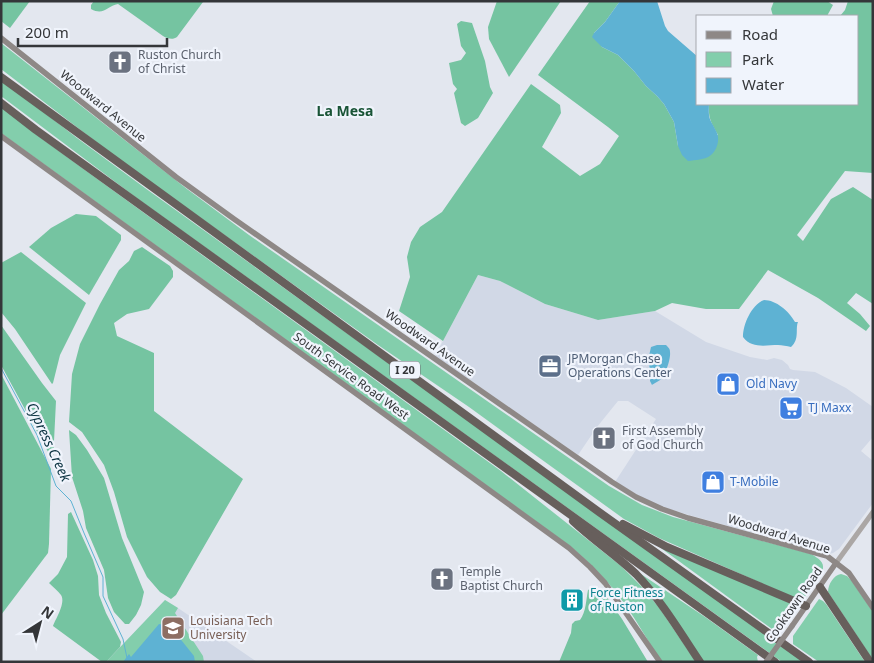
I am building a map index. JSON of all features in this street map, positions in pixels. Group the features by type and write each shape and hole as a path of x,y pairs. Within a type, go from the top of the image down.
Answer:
{"highway":[{"name":"I 20","path":"1,77 599,512 809,662"},
{"name":"I 20","path":"1,103 775,662"},
{"path":"554,503 584,532 622,562 645,584 660,602 700,662"},
{"path":"599,512 667,547 806,606"},
{"path":"820,587 870,662"}],"main road":[{"name":"Woodward Avenue","path":"1,38 176,177 612,482 655,507 680,516 826,556 851,575 873,608"},
{"name":"South Service Road West","path":"1,136 569,548 605,583 660,662"},
{"name":"Cooktown Road","path":"766,662 836,563"}],"street":[{"name":"Cooktown Road","path":"836,563 873,512"}],"shaded area":[{"path":"478,275 500,281 545,304 598,320 655,311 706,342 750,357 782,360 790,369 815,372 846,388 873,407 873,437 861,451 873,461 873,503 839,549 829,554 659,506 615,482 656,419 628,401 618,401 578,455 435,356"},
{"name":"Louisiana Tech University","path":"165,600 178,608 257,662 106,662"}],"green space":[{"path":"1,1 30,1 10,28 1,21"},
{"path":"94,1 203,2 177,37 172,39 163,36 118,4 102,11 95,11 91,9"},
{"path":"497,1 561,1 509,77 489,39 488,27"},
{"path":"590,1 620,1 605,22 594,33 602,47 618,55 664,104 674,122 678,146 718,135 710,120 709,105 859,105 859,15 841,15 848,1 873,1 873,173 845,171 797,235 803,241 831,199 853,187 873,200 873,304 856,293 847,303 870,326 866,331 818,298 768,270 739,309 706,309 672,303 655,311 598,320 545,304 500,281 478,275 443,341 399,311 410,277 407,257 411,242 420,227 442,212 531,84 560,105 561,113 542,147 580,176 600,164 619,136 538,75"},
{"path":"774,1 827,1 833,5 828,15 773,15 771,9"},
{"path":"461,21 472,23 485,61 493,93 478,118 465,126 461,123 454,93 457,89 453,84 449,63 461,60 466,53 461,46 457,24"},
{"path":"1,43 187,189 249,235 609,486 642,505 673,517 811,554 823,566 815,584 803,598 795,598 659,538 624,519 108,151 1,69"},
{"path":"1,79 145,188 804,662 782,662 138,199 1,96"},
{"path":"1,107 45,141 501,471 621,566 644,589 660,609 696,662 661,662 632,614 615,592 597,571 570,546 1,133"},
{"path":"76,214 96,216 121,235 121,240 89,295 29,247 51,228"},
{"path":"142,247 170,266 173,271 173,277 149,309 127,314 114,323 117,336 154,353 154,411 243,479 176,595 171,599 160,592 147,577 127,537 104,465 82,432 69,422 72,374 80,344 119,270 129,261 134,251"},
{"path":"21,252 86,303 60,355 52,384 15,329 1,312 1,263"},
{"path":"1,325 56,401 53,461 1,365"},
{"path":"1,374 51,469 48,553 1,615"},
{"path":"69,430 76,435 87,450 104,478 122,538 144,592 141,605 129,624 125,624 114,612 108,598 104,570 86,528 83,511 72,477"},
{"path":"71,512 93,560 98,576 99,595 121,642 120,647 106,662 102,662 53,626 62,598 49,583 58,574 67,557 68,514"},
{"path":"654,543 786,600 795,611 782,629 772,629"},
{"path":"638,572 758,655 758,662 702,662"},
{"path":"841,574 851,580 873,612 873,660 828,592 832,580"},
{"path":"593,587 601,590 606,596 648,662 559,662 571,633 572,624 582,617 588,590"},
{"path":"819,599 826,604 865,662 819,662 793,644 793,636"},
{"name":"Louisiana Tech University","path":"165,600 178,608 175,613 203,656 204,662 106,662"}],"water":[{"path":"620,1 657,1 668,31 696,55 696,105 709,105 710,117 718,139 715,150 709,157 688,161 682,155 678,146 674,122 664,104 618,55 602,47 592,37"},
{"path":"764,300 778,304 786,310 795,322 798,322 795,341 791,347 755,345 743,337 744,327 749,316 755,306"},
{"path":"666,345 670,349 669,363 664,375 652,385 650,381 649,356 651,347"},
{"path":"159,624 170,626 194,656 195,662 123,662 129,654 131,657"}],"waterway":[{"name":"Cypress Creek","path":"1,368 37,435 56,486 71,501 103,577 103,596 123,639 127,658"}],"place":[{"name":"Ruston Church of Christ","path":"120,62"},
{"name":"JPMorgan Chase Operations Center","path":"550,366"},
{"name":"Old Navy","path":"728,384"},
{"name":"TJ Maxx","path":"791,408"},
{"name":"First Assembly of God Church","path":"604,438"},
{"name":"T-Mobile","path":"713,482"},
{"name":"Temple Baptist Church","path":"442,579"},
{"name":"Force Fitness of Ruston","path":"572,600"},
{"name":"Louisiana Tech University","path":"173,628"}],"district":[{"name":"La Mesa","path":"345,111"}]}
